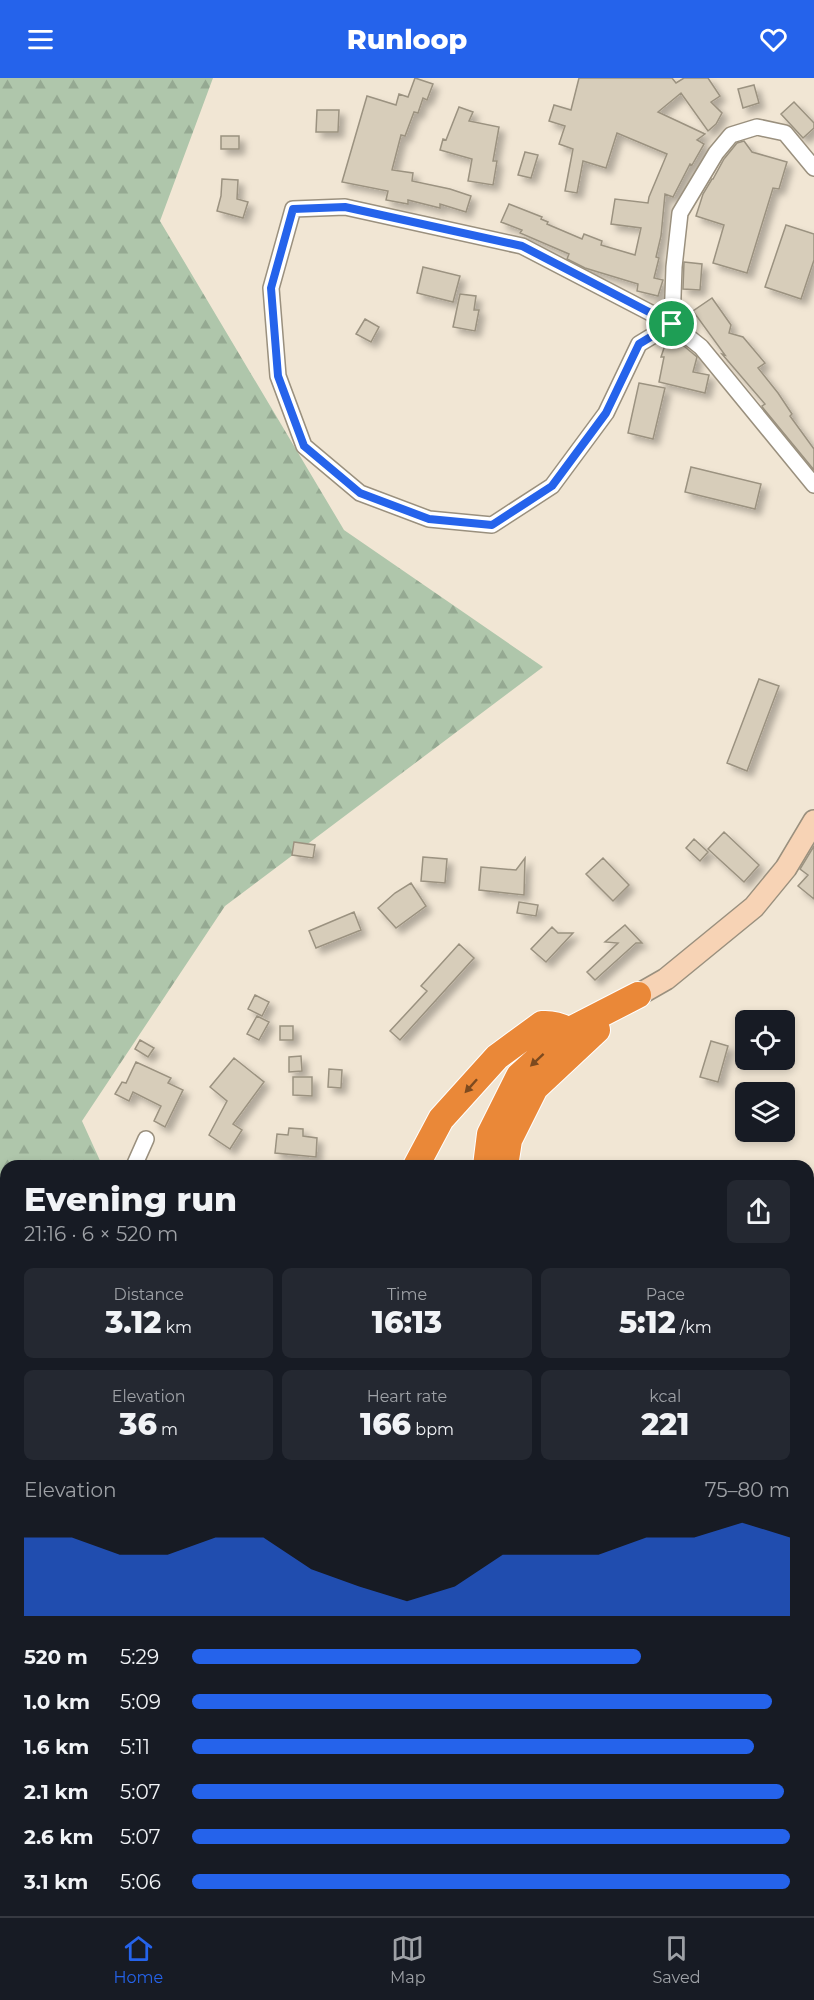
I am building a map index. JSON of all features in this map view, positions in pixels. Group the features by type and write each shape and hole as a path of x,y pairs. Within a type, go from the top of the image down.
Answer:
{"highway":[{"path":"487,1160 490,1134 519,1076 638,995"},
{"path":"419,1160 441,1119 496,1057 542,1024 550,1024 577,1036"},
{"path":"506,1160 509,1140 535,1088 577,1036"}],"main road":[{"path":"638,995 666,979 754,907 786,868 814,821"}],"street":[{"path":"672,324 680,213 716,153 731,135 757,127 785,133 814,168"},
{"path":"672,324 639,344 606,413 552,486 492,525 429,519 360,493 304,446 278,376 271,288 293,209 345,207 522,246 672,324 701,347 814,485"},
{"path":"137,1160 146,1139"}],"green space":[{"path":"0,78 213,78 160,221 344,530 543,667 225,906 82,1121 100,1160 0,1160"}],"building":[{"path":"415,78 433,84 427,100 423,98 418,113 414,112 405,136 401,135 392,170 413,173 412,181 471,196 466,212 440,204 440,208 408,200 408,204 386,200 388,191 342,182 367,96 396,105 399,94 408,97"},
{"path":"579,78 672,78 676,83 684,78 708,78 720,96 711,102 722,113 716,124 708,131 681,93 658,112 705,134 697,140 704,144 692,165 690,164 673,197 665,194 661,236 656,257 659,258 654,278 663,280 658,296 637,291 638,284 585,268 567,259 569,254 520,233 522,230 501,222 509,204 542,217 541,219 548,222 547,224 582,239 584,234 602,241 601,245 635,255 641,228 611,224 615,199 648,203 667,154 617,133 606,168 583,161 577,193 565,191 573,149 559,144 565,126 549,121 554,105 571,110"},
{"path":"754,85 759,103 743,108 738,89"},
{"path":"794,102 814,123 814,128 803,138 781,114"},
{"path":"459,107 473,112 469,121 499,127 493,161 497,161 493,185 468,181 472,159 440,150"},
{"path":"317,110 339,110 338,132 316,132"},
{"path":"221,136 239,136 239,149 221,149"},
{"path":"744,141 752,152 787,162 779,189 773,188 747,273 713,263 724,225 696,216 703,194 724,159 737,143"},
{"path":"525,152 538,155 531,178 518,175"},
{"path":"222,179 238,180 237,199 248,202 243,218 217,211"},
{"path":"786,225 814,234 814,260 801,299 765,287"},
{"path":"684,262 702,264 700,290 683,289"},
{"path":"423,267 460,276 453,302 417,293"},
{"path":"460,294 476,296 474,310 479,310 475,331 453,327"},
{"path":"712,298 731,325 729,333 743,337 765,363 758,368 778,393 792,414 790,416 814,449 814,470 763,408 765,404 722,354 725,355 693,311"},
{"path":"365,319 379,327 371,342 356,334"},
{"path":"667,339 679,342 697,357 693,372 709,375 705,393 659,382 664,357 661,357"},
{"path":"639,383 665,388 653,439 628,433"},
{"path":"691,467 761,484 755,509 685,492"},
{"path":"759,679 779,686 747,771 727,763"},
{"path":"724,832 759,865 744,882 708,849"},
{"path":"694,839 708,852 700,861 686,848"},
{"path":"294,842 315,845 313,858 292,855"},
{"path":"814,846 814,899 798,886 808,875 800,869"},
{"path":"423,857 447,859 445,883 421,881"},
{"path":"525,858 524,895 479,890 481,867 516,870"},
{"path":"603,858 629,885 613,901 586,874"},
{"path":"411,883 426,906 396,928 378,908"},
{"path":"519,902 538,905 536,916 517,913"},
{"path":"354,912 361,930 316,948 309,931"},
{"path":"625,925 642,943 636,943 595,980 587,972 618,943 605,942"},
{"path":"552,927 558,933 573,933 546,962 531,949"},
{"path":"459,944 474,958 400,1040 390,1031 427,991 421,986"},
{"path":"255,995 269,1002 262,1016 248,1009"},
{"path":"257,1016 269,1022 259,1040 247,1034"},
{"path":"280,1026 293,1026 293,1040 280,1040"},
{"path":"140,1040 154,1048 148,1057 135,1049"},
{"path":"711,1041 728,1046 718,1082 700,1077"},
{"path":"301,1056 302,1071 289,1072 289,1057"},
{"path":"234,1058 264,1082 233,1124 242,1130 230,1149 209,1135 227,1101 210,1087"},
{"path":"136,1062 171,1078 168,1083 183,1090 165,1127 154,1121 161,1106 133,1092 129,1101 115,1094 122,1082 126,1083"},
{"path":"329,1069 342,1070 341,1088 328,1087"},
{"path":"293,1077 312,1077 312,1096 293,1095"},
{"path":"289,1128 303,1129 303,1136 317,1138 316,1157 275,1153 277,1134 288,1135"}],"route":[{"path":"345,207 522,246 672,324 639,344 606,413 552,486 492,525 429,519 360,493 304,446 278,376 271,288 293,209 345,207"}]}
